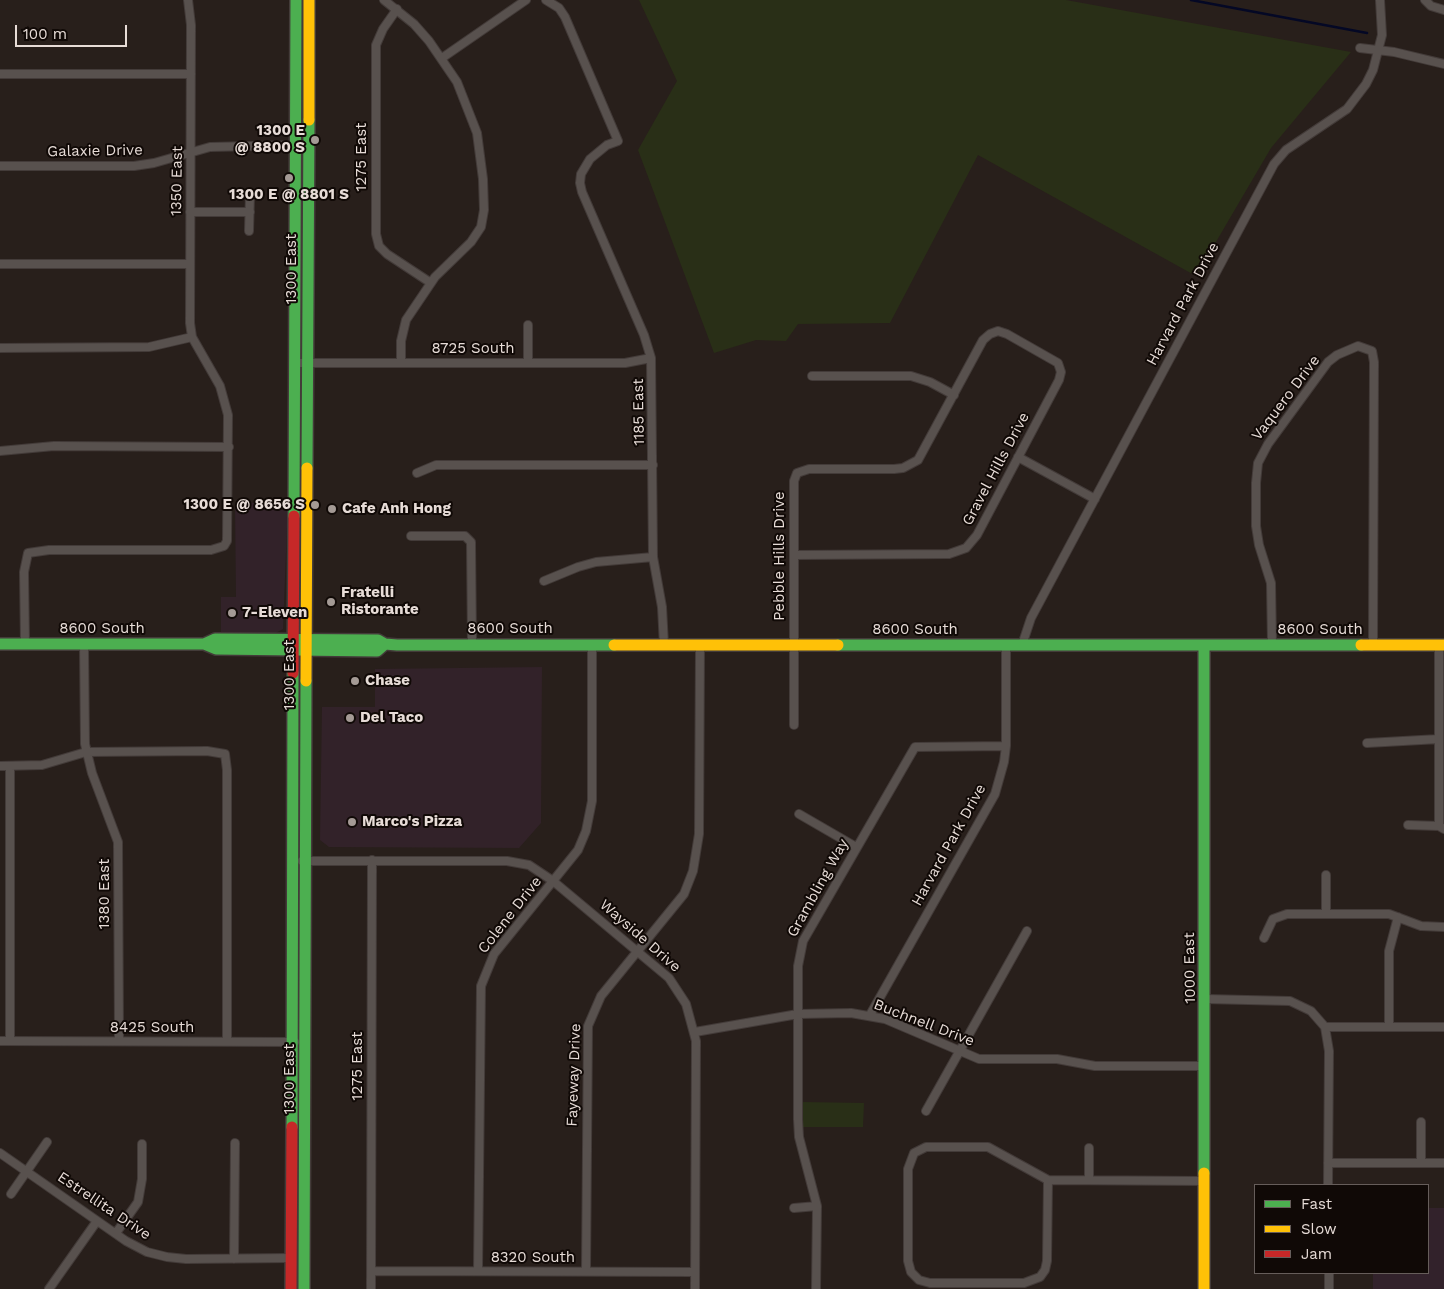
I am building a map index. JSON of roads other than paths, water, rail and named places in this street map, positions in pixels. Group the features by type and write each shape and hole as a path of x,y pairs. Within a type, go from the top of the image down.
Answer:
{"main road":[{"name":"1300 East","path":"291,1289 292,1042 299,861 305,800 299,645 294,363 296,0"},
{"name":"1300 East","path":"304,1289 305,1042 299,861 293,797 306,363 309,0"},
{"name":"8600 South","path":"0,644 204,644 216,649 299,645 377,650 385,644 1442,645"},
{"name":"1000 East","path":"1204,646 1204,1289"},
{"path":"293,797 305,800"}],"street":[{"name":"1350 East","path":"188,0 191,25 190,264 192,337"},
{"path":"384,0 414,24 442,58 457,82 469,108 481,156 483,219 477,235 430,283 403,327 400,341 401,363"},
{"path":"442,58 526,0"},
{"name":"1185 East","path":"546,0 559,8 569,25 618,142 598,152 585,167 581,174 582,192 644,335 651,358 653,557 662,607 664,645"},
{"name":"Harvard Park Drive","path":"1022,645 1027,627 1274,164 1286,150 1346,110 1366,84 1379,50 1382,23 1380,0"},
{"path":"1425,0 1431,6 1444,10"},
{"name":"1275 East","path":"397,9 383,29 376,44 376,234 379,246 387,254 430,283"},
{"path":"1360,48 1379,50 1444,64"},
{"path":"0,74 191,74"},
{"name":"Galaxie Drive","path":"0,166 134,166 154,163 191,151 225,145 308,145"},
{"path":"250,194 250,231"},
{"path":"190,212 250,212"},
{"path":"0,264 190,264"},
{"path":"528,325 528,363"},
{"name":"Pebble Hills Drive","path":"794,725 794,481 797,473 809,469 894,469 911,465 926,449 983,340 994,332"},
{"name":"Gravel Hills Drive","path":"794,555 958,553 973,542 1059,380 1061,372 1058,363 1053,359 1007,334 994,332"},
{"path":"0,348 140,348 192,337 220,386 228,415 228,533 224,546 211,550 49,550 28,553 24,572 24,644"},
{"name":"Vaquero Drive","path":"1272,644 1271,582 1259,545 1256,526 1258,462 1268,444 1328,362 1337,354 1358,346 1372,351 1374,362 1373,645"},
{"name":"8725 South","path":"294,363 625,363 651,358"},
{"path":"812,376 911,376 930,382 954,395"},
{"path":"0,451 54,446 229,447"},
{"path":"1018,457 1095,499"},
{"path":"417,473 436,465 653,465"},
{"path":"411,536 464,536 472,542 472,644"},
{"path":"544,580 578,566 596,562 653,557"},
{"name":"1380 East","path":"84,644 84,734 86,752 118,842 119,1041"},
{"name":"Colene Drive","path":"478,1272 481,986 494,954 578,850 591,812 592,644"},
{"name":"Fayeway Drive","path":"586,1272 588,1026 601,996 684,894 697,859 699,834 700,644"},
{"name":"Harvard Park Drive","path":"870,1015 995,794 1006,746 1006,645"},
{"path":"1408,825 1442,828 1439,739 1442,645"},
{"path":"1367,743 1439,739"},
{"name":"Grambling Way","path":"816,1289 816,1206 798,1128 799,958 803,942 915,747 1006,746"},
{"path":"0,766 42,765 86,752 207,751 225,754 227,770 227,1042"},
{"path":"10,766 10,1042"},
{"path":"799,814 856,847"},
{"name":"1275 East","path":"371,1289 372,860"},
{"name":"Wayside Drive","path":"299,861 519,862 539,870 553,880 669,978 679,991 692,1018 695,1032 695,1289"},
{"path":"1326,875 1326,914"},
{"path":"1264,938 1269,924 1279,915 1379,914 1398,917 1421,926 1444,927"},
{"path":"1388,1026 1389,951 1398,917"},
{"path":"926,1111 1027,931"},
{"path":"1205,999 1290,1001 1311,1011 1325,1027 1329,1051 1328,1184"},
{"name":"Buchnell Drive","path":"695,1032 798,1014 870,1015 979,1058 1057,1059 1095,1066 1205,1066"},
{"path":"1325,1027 1444,1027"},
{"name":"8425 South","path":"0,1042 305,1042"},
{"path":"1421,1122 1421,1163"},
{"path":"12,1194 47,1142"},
{"path":"234,1143 234,1258"},
{"path":"116,1233 138,1202 142,1179 142,1144"},
{"path":"1048,1180 1047,1261 1044,1274 1036,1280 1024,1283 930,1283 914,1277 908,1261 908,1169 911,1158 919,1149 932,1146 988,1147 1048,1180 1205,1180"},
{"path":"1089,1148 1089,1180"},
{"name":"Estrellita Drive","path":"0,1154 28,1170 136,1247 167,1257 291,1258"},
{"path":"1328,1163 1444,1163"},
{"path":"794,1208 816,1206"},
{"path":"49,1289 97,1220"},
{"name":"8320 South","path":"370,1271 695,1272"},
{"path":"1329,1274 1329,1289"}],"waterway":[{"path":"1191,0 1367,33"}],"place":[{"name":"1300 E @ 8800 S","path":"315,140"},
{"name":"1300 E @ 8801 S","path":"289,178"},
{"name":"1300 E @ 8656 S","path":"315,505"},
{"name":"Cafe Anh Hong","path":"332,509"},
{"name":"Fratelli Ristorante","path":"331,602"},
{"name":"7-Eleven","path":"232,613"},
{"name":"Chase","path":"355,681"},
{"name":"Del Taco","path":"350,718"},
{"name":"Marco's Pizza","path":"352,822"}]}
